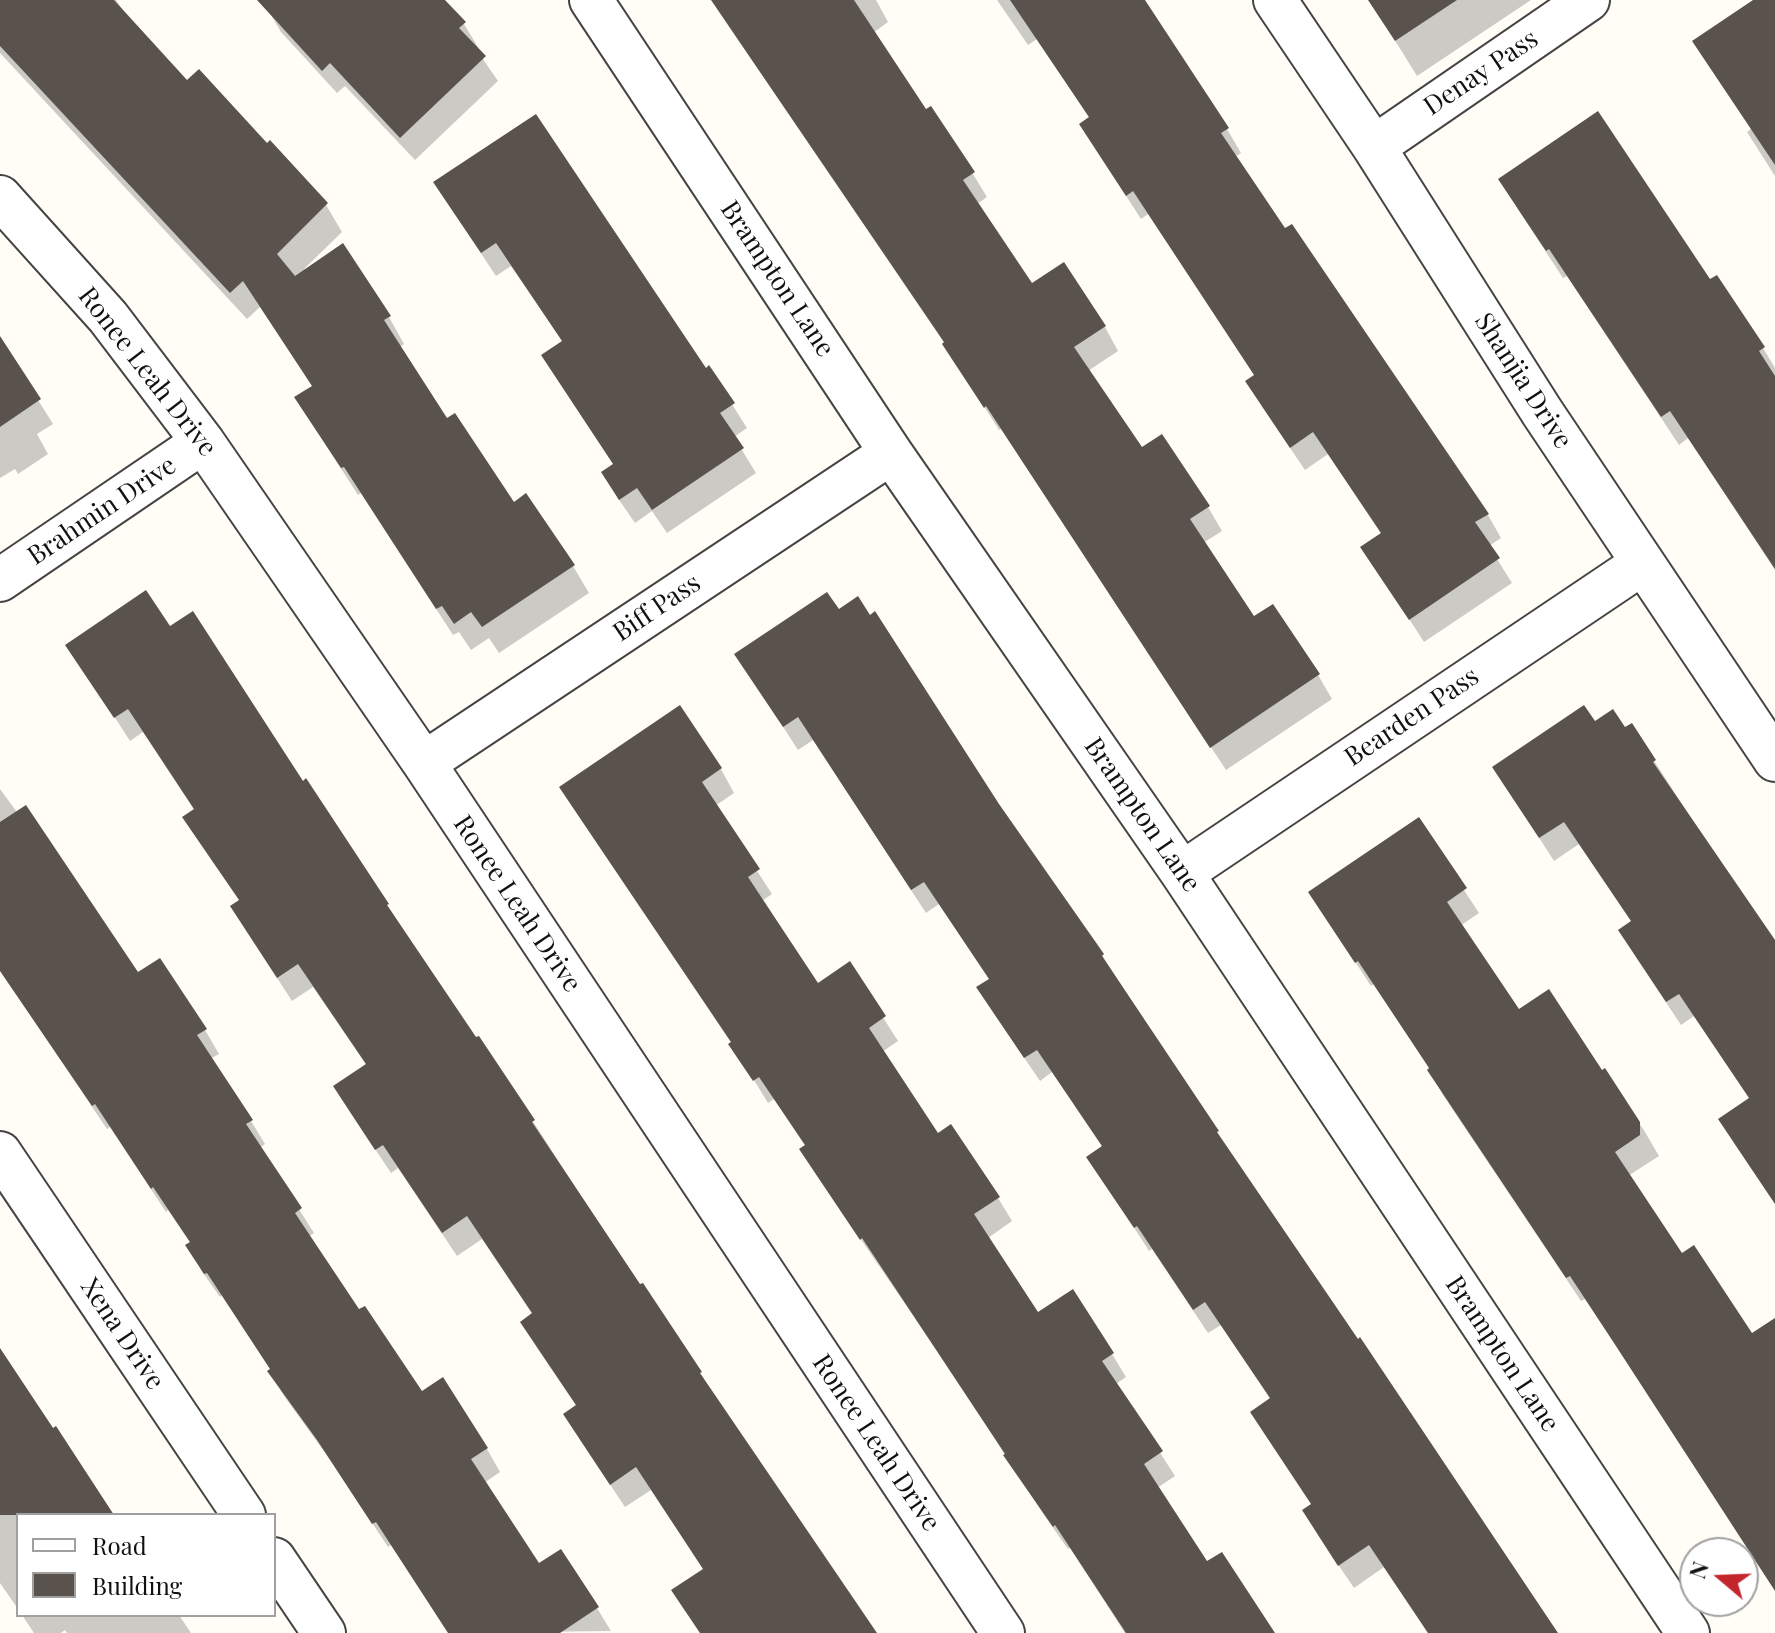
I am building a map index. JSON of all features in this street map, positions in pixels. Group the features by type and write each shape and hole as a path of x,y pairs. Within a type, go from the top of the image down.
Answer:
{"street":[{"name":"Brampton Lane","path":"591,0 891,453 1182,873 1688,1633"},
{"name":"Shanjia Drive","path":"1275,0 1374,147 1542,412 1775,760"},
{"name":"Denay Pass","path":"1374,147 1588,0"},
{"name":"Ronee Leah Drive","path":"0,197 108,317 203,442 424,763 1003,1633"},
{"name":"Brahmin Drive","path":"0,580 203,442"},
{"name":"Biff Pass","path":"424,763 891,453"},
{"name":"Bearden Pass","path":"1182,873 1643,563"},
{"name":"Xena Drive","path":"0,1153 243,1513"},
{"path":"276,1562 324,1633"}],"building":[{"path":"0,0 114,0 187,80 199,69 328,203 277,254 295,276 343,243 391,316 384,320 447,418 455,413 514,502 526,493 575,565 482,627 471,612 454,624 442,606 436,609 344,467 341,468 294,397 312,386 243,281 230,293 0,46"},
{"path":"257,0 445,0 466,22 459,28 486,56 400,138 330,63 322,71"},
{"path":"711,0 854,0 926,109 931,106 975,172 963,180 1032,283 1064,262 1106,326 1074,347 1142,447 1162,434 1210,506 1190,519 1254,616 1273,604 1320,674 1210,748 942,344 944,342"},
{"path":"1010,0 1145,0 1229,128 1221,133 1285,228 1292,224 1489,514 1475,522 1500,558 1409,620 1360,547 1381,533 1313,432 1290,448 1245,381 1254,375 1133,191 1126,196 1079,124 1089,117"},
{"path":"1368,0 1457,0 1395,41"},
{"path":"1753,0 1775,0 1775,165 1692,41"},
{"path":"1598,111 1710,279 1717,275 1765,347 1759,351 1775,376 1775,569 1670,411 1661,417 1549,249 1546,251 1498,179"},
{"path":"536,114 706,368 709,365 735,403 720,413 744,448 652,510 637,488 619,500 601,472 613,464 541,355 562,341 496,243 481,253 433,182"},
{"path":"0,336 41,399 0,427"},
{"path":"146,590 170,626 193,611 303,781 306,778 387,905 535,1120 532,1122 640,1284 643,1283 700,1373 877,1633 700,1633 671,1590 703,1569 636,1467 610,1485 563,1414 576,1405 520,1322 532,1313 467,1216 442,1233 383,1145 375,1150 333,1086 366,1064 298,964 277,978 230,906 239,900 182,817 194,809 128,709 114,718 65,645"},
{"path":"827,592 839,609 858,596 870,615 875,611 999,804 1104,954 1102,956 1217,1132 1358,1339 1360,1337 1558,1633 1428,1633 1369,1545 1338,1566 1302,1510 1311,1504 1250,1412 1270,1398 1205,1302 1193,1310 1086,1157 1102,1146 1037,1050 1024,1058 976,987 989,979 924,882 911,890 798,717 783,727 734,654"},
{"path":"680,705 722,768 702,782 760,869 748,877 818,983 850,961 886,1016 869,1028 938,1133 951,1124 1000,1197 974,1214 1038,1312 1073,1289 1114,1353 1102,1361 1163,1451 1144,1464 1207,1561 1222,1552 1275,1633 1126,1633 799,1149 805,1145 759,1077 753,1081 728,1044 731,1042 559,787"},
{"path":"1584,705 1595,721 1613,709 1625,727 1632,723 1656,760 1653,762 1775,940 1775,1204 1718,1119 1749,1098 1679,994 1666,1002 1618,930 1631,921 1564,822 1539,838 1492,767"},
{"path":"26,805 138,972 160,958 207,1029 197,1035 253,1120 246,1124 302,1208 295,1213 359,1309 365,1306 422,1391 443,1377 488,1448 471,1459 539,1563 561,1549 599,1607 560,1633 448,1633 376,1522 372,1524 267,1371 270,1369 185,1245 190,1242 153,1187 151,1189 95,1104 92,1106 0,971 0,822"},
{"path":"1419,817 1467,888 1447,902 1519,1009 1549,989 1640,1122 1640,1135 1615,1152 1682,1253 1694,1245 1752,1333 1775,1318 1775,1591 1759,1566 1759,1537 1740,1537 1570,1276 1566,1278 1358,961 1355,963 1308,892"},
{"path":"0,1348 113,1513 0,1515"}]}
